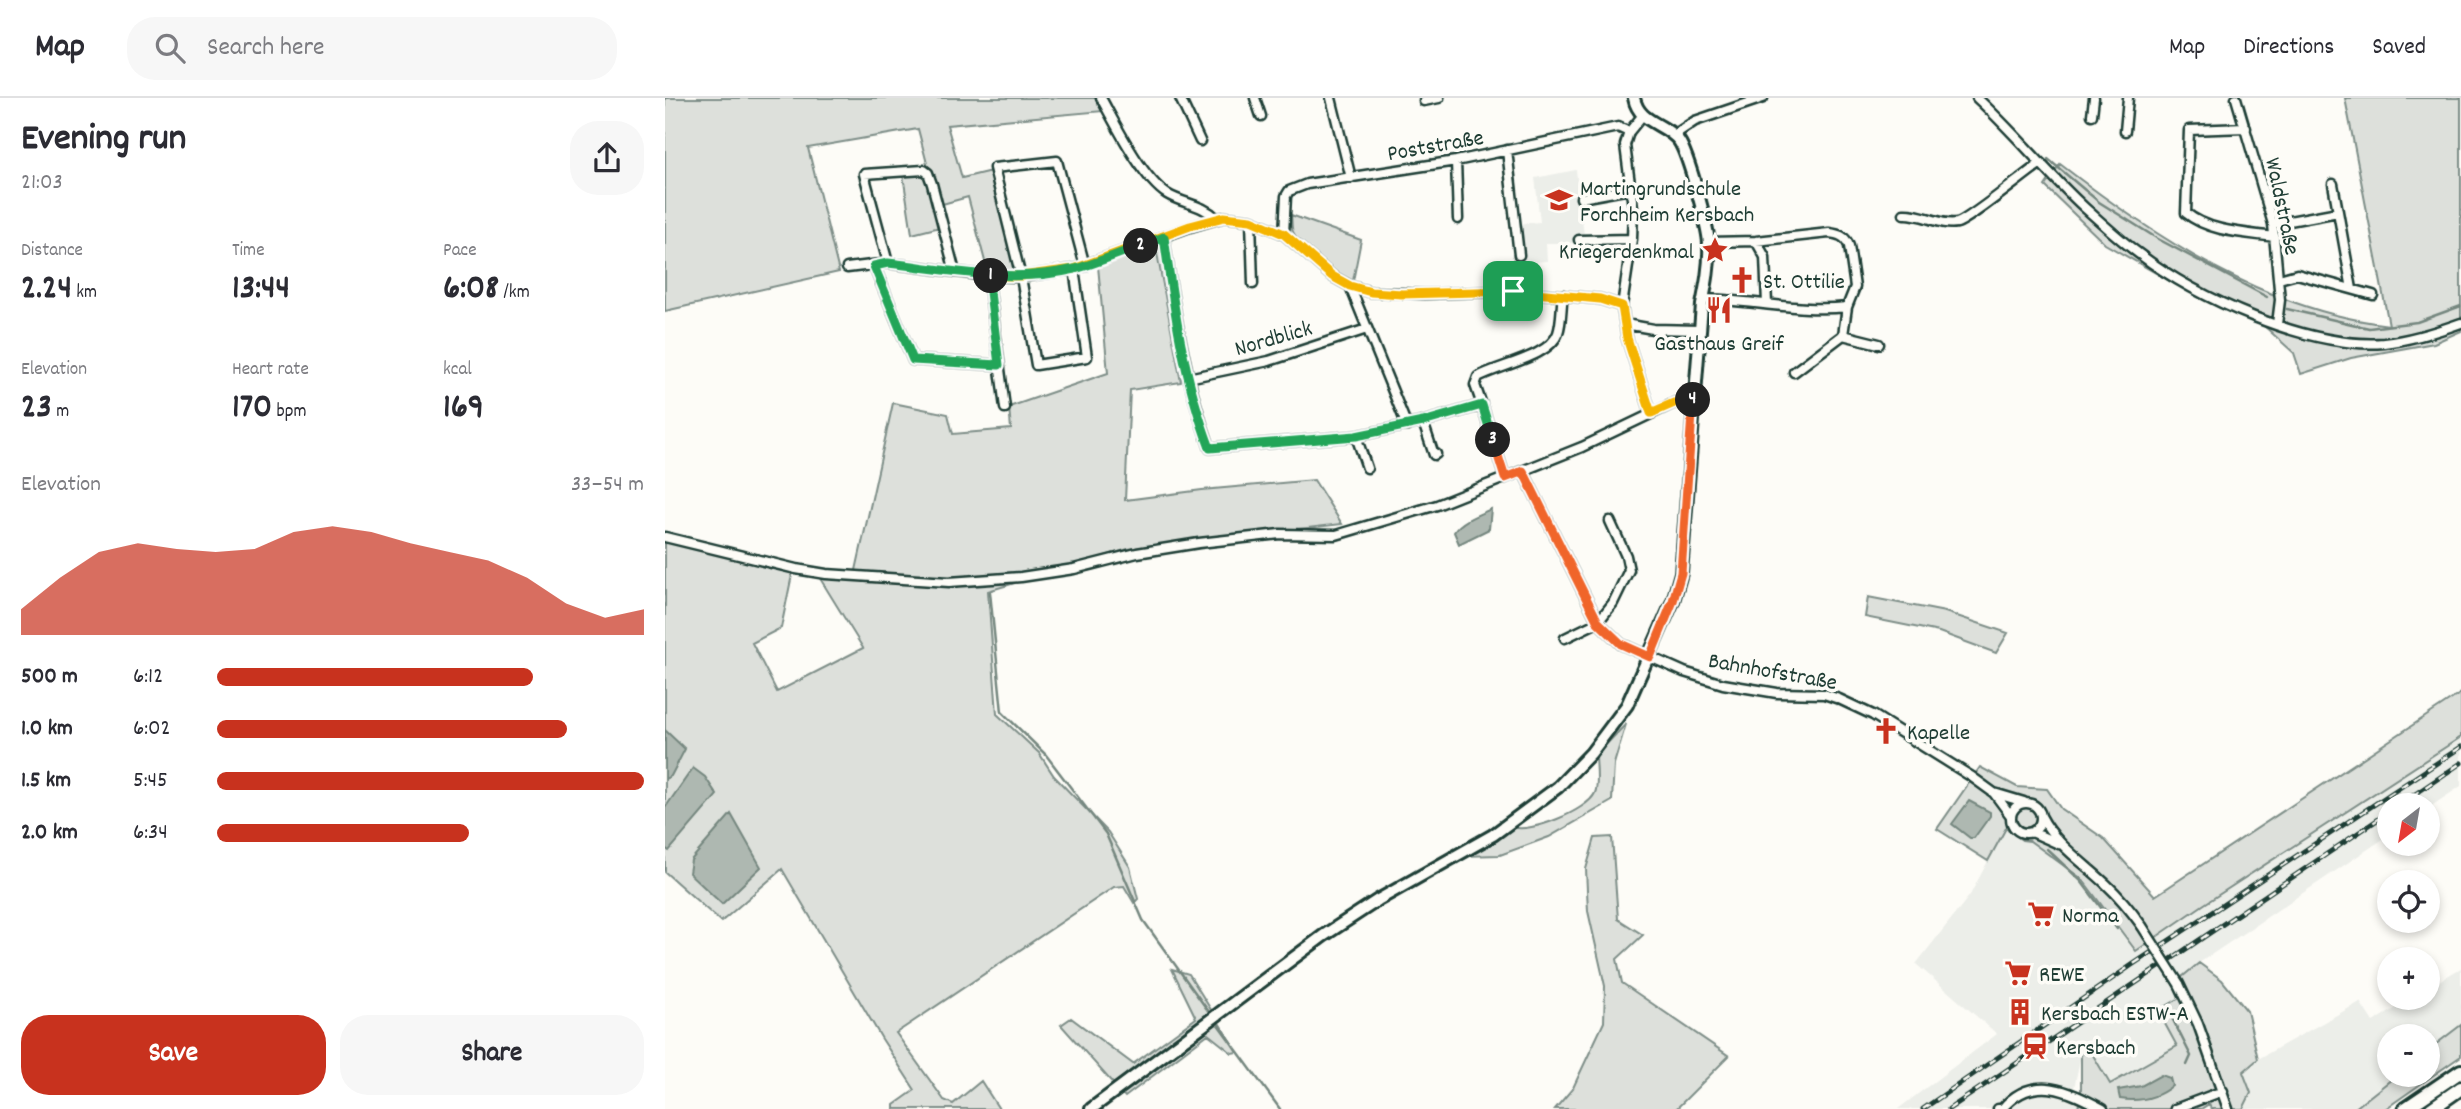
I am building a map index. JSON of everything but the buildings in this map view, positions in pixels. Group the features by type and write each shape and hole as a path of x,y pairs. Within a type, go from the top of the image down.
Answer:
{"highway":[{"path":"2405,1109 2461,1071"},
{"path":"2431,1109 2461,1088"}],"main road":[{"path":"1091,1109 1347,919 1493,835 1531,808 1576,770 1627,705 1652,653 1681,573 1709,242 1684,150 1674,135 1642,116 1634,98"}],"street":[{"path":"1101,98 1151,180 1171,196 1208,209 1216,218"},
{"path":"1180,98 1200,141"},
{"path":"1255,98 1261,116"},
{"path":"1331,98 1351,178"},
{"path":"1424,101 1439,98"},
{"path":"1674,135 1695,121 1763,98"},
{"path":"1977,98 2083,206 2139,254 2206,293 2277,324 2324,338 2364,343 2407,339 2461,323"},
{"path":"2092,115 2094,98"},
{"path":"2125,131 2128,98"},
{"name":"Waldstraße","path":"2236,98 2273,224 2280,300 2277,324"},
{"path":"1642,116 1629,132 1625,145 1632,239 1622,306 1639,382 1651,413"},
{"name":"Poststraße","path":"1284,234 1284,200 1289,191 1307,184 1456,161 1618,127 1629,132"},
{"path":"2246,128 2189,130 2185,209 2190,216 2198,220 2228,230 2275,237"},
{"path":"1507,150 1518,255"},
{"path":"1074,269 1087,357 1034,364 1021,276 994,168 1057,161 1085,266"},
{"path":"1456,161 1458,219"},
{"path":"1904,214 1929,216 1942,223 1959,223 2041,163"},
{"path":"888,263 864,174 924,170 932,184 955,272"},
{"path":"2333,184 2352,289"},
{"path":"1581,198 1630,189"},
{"path":"2273,224 2338,212"},
{"path":"846,268 888,263 988,276 1021,276 1085,266 1216,218 1233,217 1251,220 1284,234 1332,276 1350,286 1371,292 1389,294 1513,291 1600,299 1622,306"},
{"path":"1251,220 1253,284"},
{"path":"1709,242 1756,241 1829,233 1839,234 1848,241 1856,277 1853,296 1847,307 1843,335 1794,372"},
{"path":"1164,237 1179,340 1199,420 1210,448 1356,436 1407,426 1482,405"},
{"path":"1579,240 1632,239"},
{"path":"1756,241 1765,257 1767,304"},
{"path":"874,266 913,360 999,365"},
{"path":"2279,279 2297,274 2373,295"},
{"path":"988,276 1005,408"},
{"path":"1350,286 1407,426"},
{"path":"1505,478 1475,385 1478,377 1537,353 1551,344 1558,334 1563,295"},
{"path":"1703,299 1740,300 1799,308 1847,307"},
{"path":"1625,324 1653,329 1700,330"},
{"name":"Nordblick","path":"1188,378 1269,360 1367,329"},
{"path":"1843,335 1878,344"},
{"path":"665,537 826,574 949,582 1021,577 1199,543 1280,534 1336,535 1437,505 1581,447 1674,403 1695,400"},
{"path":"1423,422 1434,456 1436,454"},
{"path":"1356,436 1367,468"},
{"path":"1523,471 1598,622"},
{"path":"1565,638 1598,622 1613,603 1629,570 1626,555 1610,521"},
{"name":"Bahnhofstraße","path":"1598,622 1621,644 1652,653 1684,671 1723,684 1777,694 1824,694 1839,699 1873,715 1994,793"},
{"path":"1994,793 2034,805 2062,845 2107,884 2142,926 2179,984 2198,1024 2228,1109"},
{"path":"1994,793 2011,816 2012,824 2017,830 2032,832 2040,826 2042,816"},
{"path":"2011,816 2016,807 2026,803"},
{"path":"2032,832 2062,845"},
{"path":"2001,1109 2025,1092 2048,1087 2068,1092 2103,1109"},
{"path":"2175,1109 2223,1091"}],"shaded area":[{"path":"665,98 1097,98 1104,111 947,125 962,178 991,171 1017,271 987,269 968,197 935,206 940,227 912,234 903,175 930,175 918,129 808,148 839,272 665,311"},
{"path":"2345,98 2461,98 2461,331 2434,343 2351,358 2301,374 2294,353 2263,325 2177,285 2105,244 2045,186 2060,164 2135,219 2214,267 2299,304 2343,317 2389,325"},
{"name":"Martingrundschule Forchheim Kersbach","path":"1576,170 1585,243 1546,243 1547,261 1520,263 1517,224 1540,222 1535,178"},
{"path":"1291,215 1361,240 1353,281 1328,267 1303,246 1293,232"},
{"path":"1156,247 1181,382 1130,390 1125,500 1314,480 1342,524 1128,549 988,591 997,714 1039,753 1054,776 1108,832 1130,867 1138,899 1134,903 1124,886 1114,887 896,1033 944,1100 953,1104 981,1081 999,1109 894,1109 894,1105 915,1090 782,869 721,922 665,872 665,537 793,570 781,628 752,643 777,692 863,648 816,572 855,575 893,403 948,414 953,434 1011,429 1009,407 1108,373 1098,266"},
{"path":"1491,509 1489,529 1459,544 1454,532 1457,528"},
{"path":"1868,597 1945,612 2008,633 1996,653 1939,632 1865,617"},
{"path":"2461,693 2461,737 2136,951 2082,879 2030,841 2022,840 2006,828 1988,861 1937,829 1980,767 2017,787 2047,789 2061,809 2103,838 2155,896"},
{"path":"1626,724 1614,764 1612,801 1549,837 1500,855 1464,856 1513,827 1544,824 1570,813 1590,800 1597,785 1596,755"},
{"path":"665,730 685,749 671,776 665,779"},
{"path":"2461,737 2461,786 2440,800 2440,793 2377,793 2377,843 2182,977 2183,996 2177,1046 2110,1084 2090,1050 2081,1055 2074,1088 2093,1109 1898,1109 1997,1034 1916,964 1970,895 2006,827 2082,879 2137,951"},
{"path":"693,768 705,777 717,795 669,851 665,848 665,808"},
{"path":"1969,801 1990,812 1974,838 1970,838 1952,824"},
{"path":"731,814 761,867 722,904 689,873 691,860"},
{"path":"1612,837 1618,919 1643,935 1617,959 1622,983 1729,1056 1676,1109 1555,1109 1573,1088 1604,1022 1605,986 1588,911 1586,869 1595,838"},
{"path":"2199,963 2222,980 2247,1011 2258,1059 2243,1072 2251,1093 2243,1109 2211,1109 2209,1104 2201,1109 2078,1109 2081,1055 2090,1050 2110,1084 2177,1046 2158,1011 2183,996 2182,977"},
{"path":"2461,968 2461,1025 2440,1041 2440,1024 2377,1024 2377,1087 2382,1087 2354,1109 2243,1109 2242,1072 2258,1059 2360,1002 2373,1022 2393,1010 2440,1010 2440,980"},
{"path":"1172,969 1189,974 1237,1052 1232,1053 1208,1034 1125,1097 1061,1025 1071,1018 1133,1064 1196,1018"},
{"path":"2461,1025 2461,1056 2440,1071 2440,1041"},
{"path":"2161,1075 2170,1078 2172,1086 2160,1094 2134,1100 2120,1099 2118,1090 2141,1086"},
{"path":"2382,1087 2417,1087 2385,1109 2354,1109"}],"waterway":[{"path":"2048,159 2099,202 2158,239 2267,297"},
{"path":"2287,309 2369,328 2417,322 2461,306"},
{"path":"990,592 1002,712 1046,755 1106,834 1143,920 1209,1012"},
{"path":"2047,849 2081,881 2117,929"},
{"path":"2168,1010 2191,1056 2187,1065"},
{"path":"1217,1023 1280,1109"}],"railway":[{"path":"1923,1109 2132,965 2461,747"},
{"path":"2417,793 2461,763"},
{"path":"1949,1109 2377,820"}],"place":[{"name":"Martingrundschule Forchheim Kersbach","path":"1559,200"},
{"name":"Kriegerdenkmal","path":"1715,250"},
{"name":"St. Ottilie","path":"1742,280"},
{"name":"Gasthaus Greif","path":"1719,310"},
{"name":"Kapelle","path":"1886,731"},
{"name":"Norma","path":"2041,914"},
{"name":"REWE","path":"2018,973"},
{"name":"Kersbach ESTW-A","path":"2020,1012"},
{"name":"Kersbach","path":"2035,1046"}],"route":[{"path":"1513,291 1402,294 1371,292 1350,286 1332,276 1293,240 1269,226 1233,217 1216,218 1074,269 1021,276 988,276 999,365 913,360 874,266 888,263 988,276 1021,276 1074,269 1164,237 1179,340 1199,420 1210,448 1356,436 1423,422 1482,405 1505,478 1523,471 1598,622 1621,644 1650,657 1673,601 1681,573 1695,400 1674,403 1651,413 1627,338 1622,306 1600,299 1513,291"}]}
